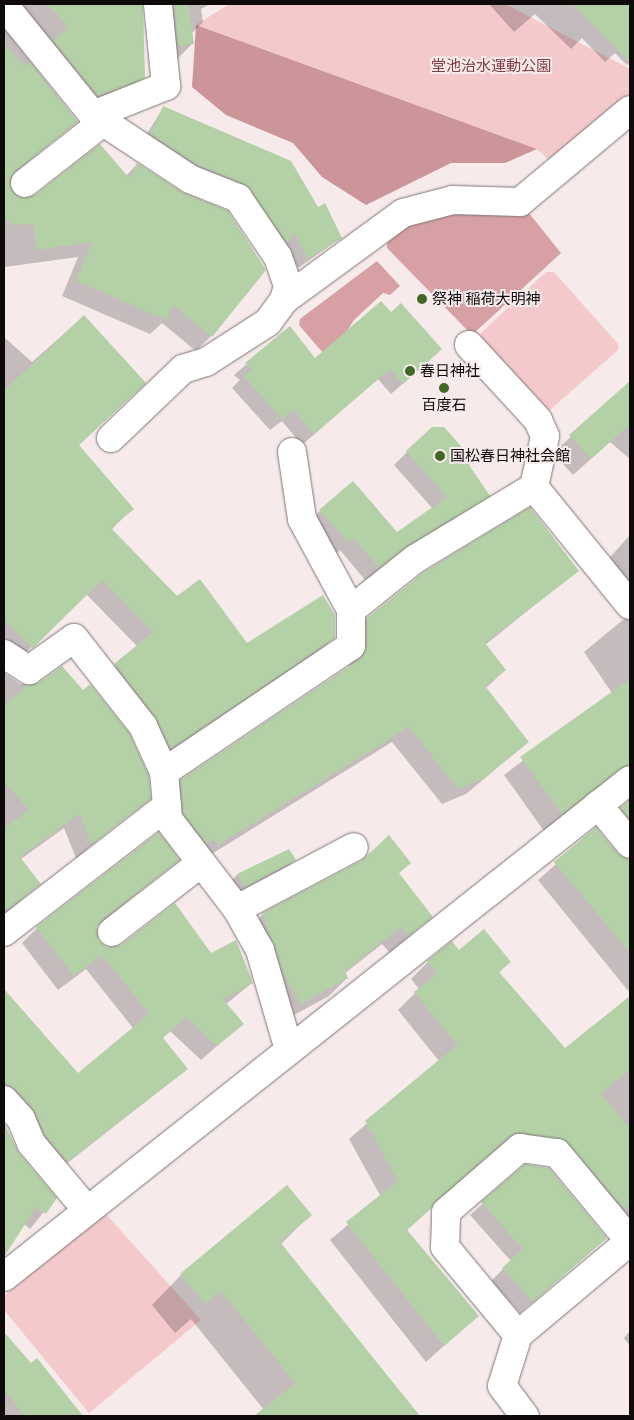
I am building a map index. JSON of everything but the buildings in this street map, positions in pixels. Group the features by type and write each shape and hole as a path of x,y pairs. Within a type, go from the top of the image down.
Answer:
{"street":[{"path":"25,183 98,118 166,86 158,4"},
{"path":"4,5 98,118 190,179 238,198 278,257 288,286 284,300"},
{"path":"111,438 183,369 206,362 268,322 284,300 403,213 453,200 520,202 630,110"},
{"path":"351,610 415,559 534,488 545,436 538,420 469,345"},
{"path":"164,772 351,646 351,610 302,520 292,452"},
{"path":"534,488 630,605"},
{"path":"4,654 29,670 74,638 143,726 164,772 168,818 238,910 260,950 289,1050"},
{"path":"4,1277 630,780"},
{"path":"598,805 630,844"},
{"path":"4,932 167,806"},
{"path":"238,910 354,847"},
{"path":"112,932 201,863"},
{"path":"4,1100 21,1119 31,1143 87,1210"},
{"path":"518,1335 445,1247 446,1212 520,1148 557,1153 630,1241 518,1335 502,1386 525,1416"}],"green space":[{"name":"堂池治水運動公園","path":"229,4 505,4 630,69 630,110 552,163 537,149 196,25"},
{"path":"546,272 554,272 618,344 618,350 550,410 544,410 481,339 481,333"},
{"path":"105,1213 201,1320 89,1413 4,1310 4,1296"}],"shaded area":[{"path":"196,25 537,149 505,163 451,163 366,205 322,177 293,143 226,115 192,87"},
{"path":"457,209 528,212 561,253 472,335 387,248 387,243 410,223"},
{"path":"377,261 400,286 390,295 383,293 354,320 329,360 299,325 300,319"}],"place":[{"name":"祭神 稲荷大明神","path":"422,299"},
{"name":"春日神社","path":"410,371"},
{"name":"百度石","path":"444,388"},
{"name":"国松春日神社会館","path":"440,456"}]}
